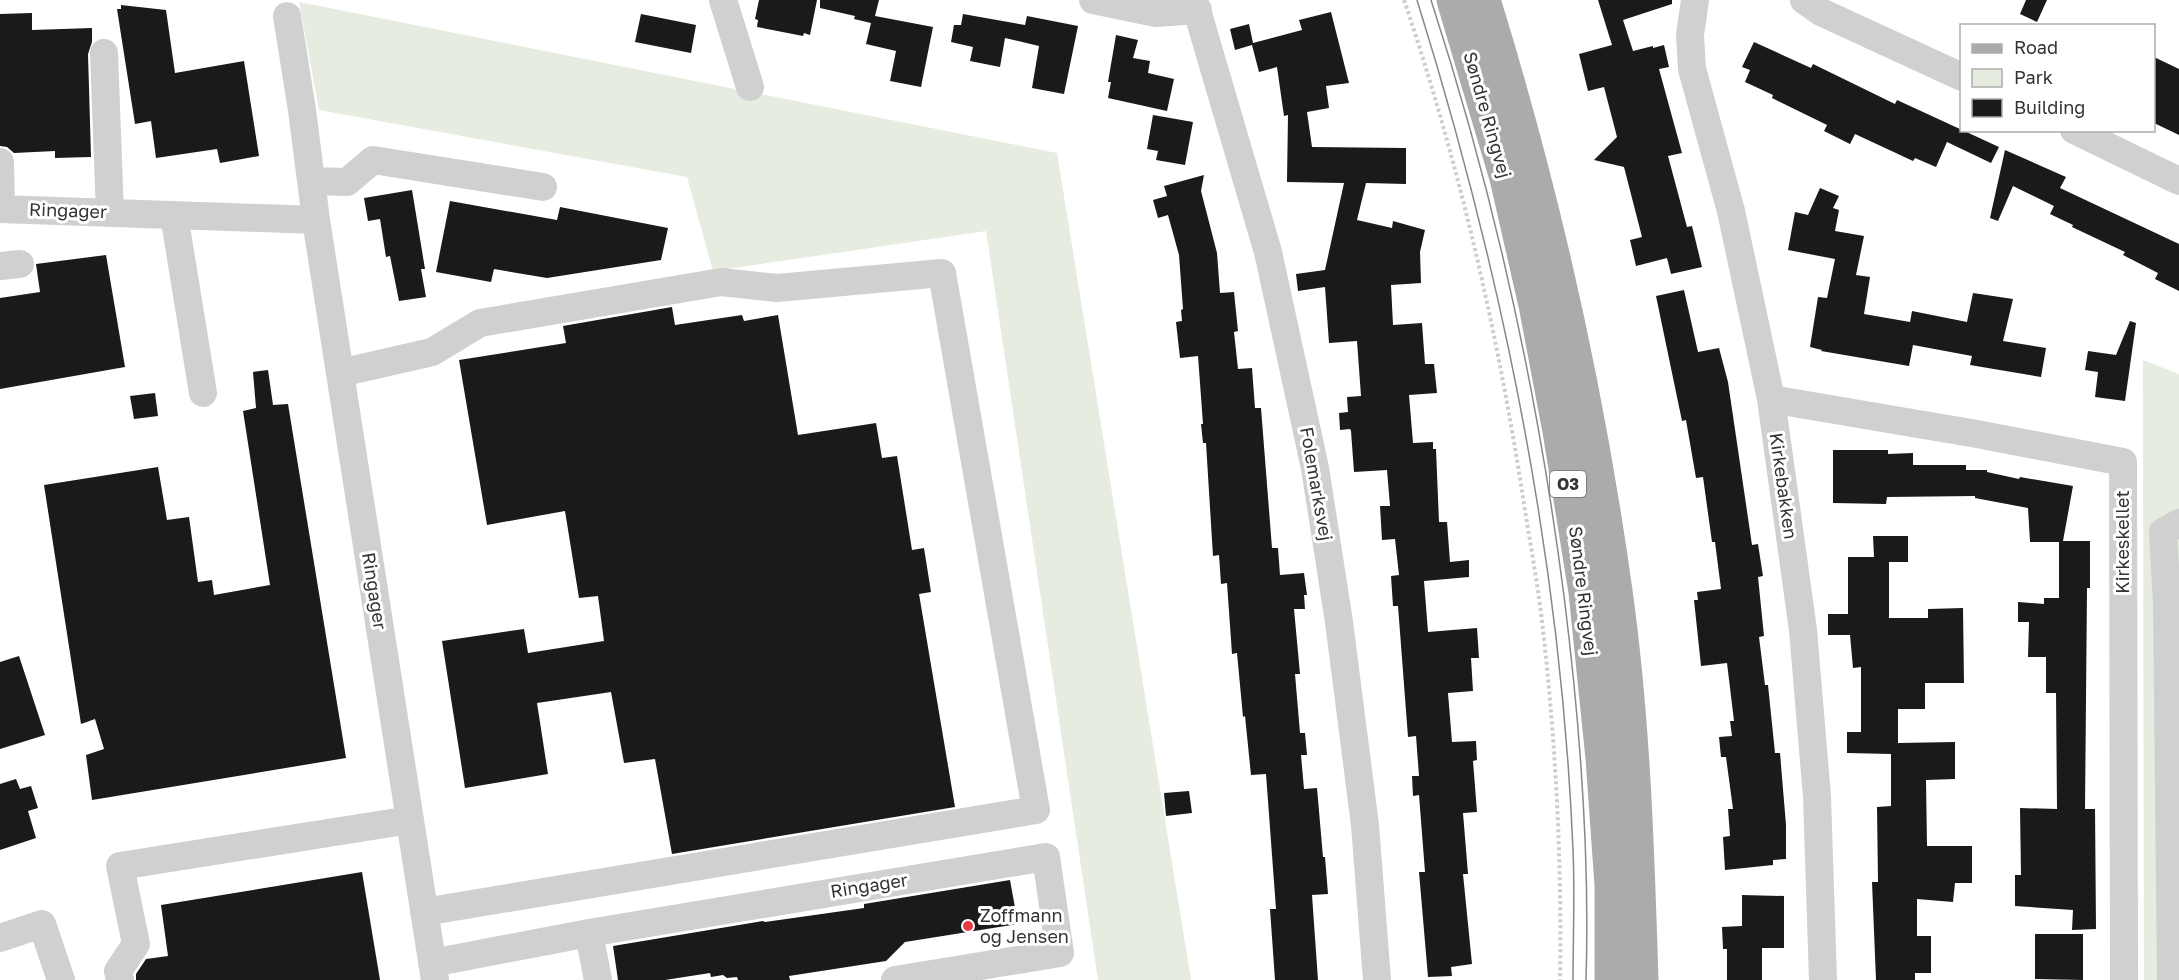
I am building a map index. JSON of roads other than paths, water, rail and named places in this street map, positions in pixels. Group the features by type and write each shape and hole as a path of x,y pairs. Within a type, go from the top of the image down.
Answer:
{"main road":[{"name":"Søndre Ringvej","path":"1453,0 1506,178 1535,305 1563,454 1585,592 1602,758 1611,885 1611,980"},
{"name":"Søndre Ringvej","path":"1484,0 1533,168 1565,300 1591,431 1616,592 1633,751 1642,980"}],"street":[{"path":"723,0 750,87"},
{"path":"1093,0 1156,13 1196,5"},
{"name":"Kirkebakken","path":"1695,0 1690,35 1692,69 1731,211 1771,399 1803,630 1817,797 1823,980"},
{"path":"1804,0 1821,12 1960,76"},
{"name":"Folemarksvej","path":"1196,5 1268,252 1315,468 1339,622 1365,825 1377,980"},
{"name":"Ringager","path":"287,16 316,220 433,971 589,933 1046,857 1060,953 895,980"},
{"path":"104,52 110,213"},
{"path":"2078,132 2179,180"},
{"path":"312,181 347,182 373,160 543,187"},
{"path":"0,162 1,209"},
{"name":"Ringager","path":"1,209 316,220"},
{"path":"174,215 203,393"},
{"path":"340,373 432,352 480,323 721,282 777,288 942,273 1036,810 424,912"},
{"name":"Kirkeskellet","path":"1771,399 1977,434 2123,462 2124,980"},
{"path":"2171,980 2167,604 2163,532 2179,523"},
{"path":"120,980 118,971 136,944 120,866 410,820"},
{"path":"0,938 42,924 61,980"},
{"path":"589,933 598,980"}],"tram line":[{"path":"1417,0 1476,208 1501,314 1523,420 1541,527 1556,634 1566,742 1574,866 1573,980"},
{"path":"1431,0 1475,146 1494,220 1527,370 1553,520 1570,644 1579,739 1585,835 1586,980"}],"place":[{"name":"Zoffmann og Jensen","path":"968,926"}]}
